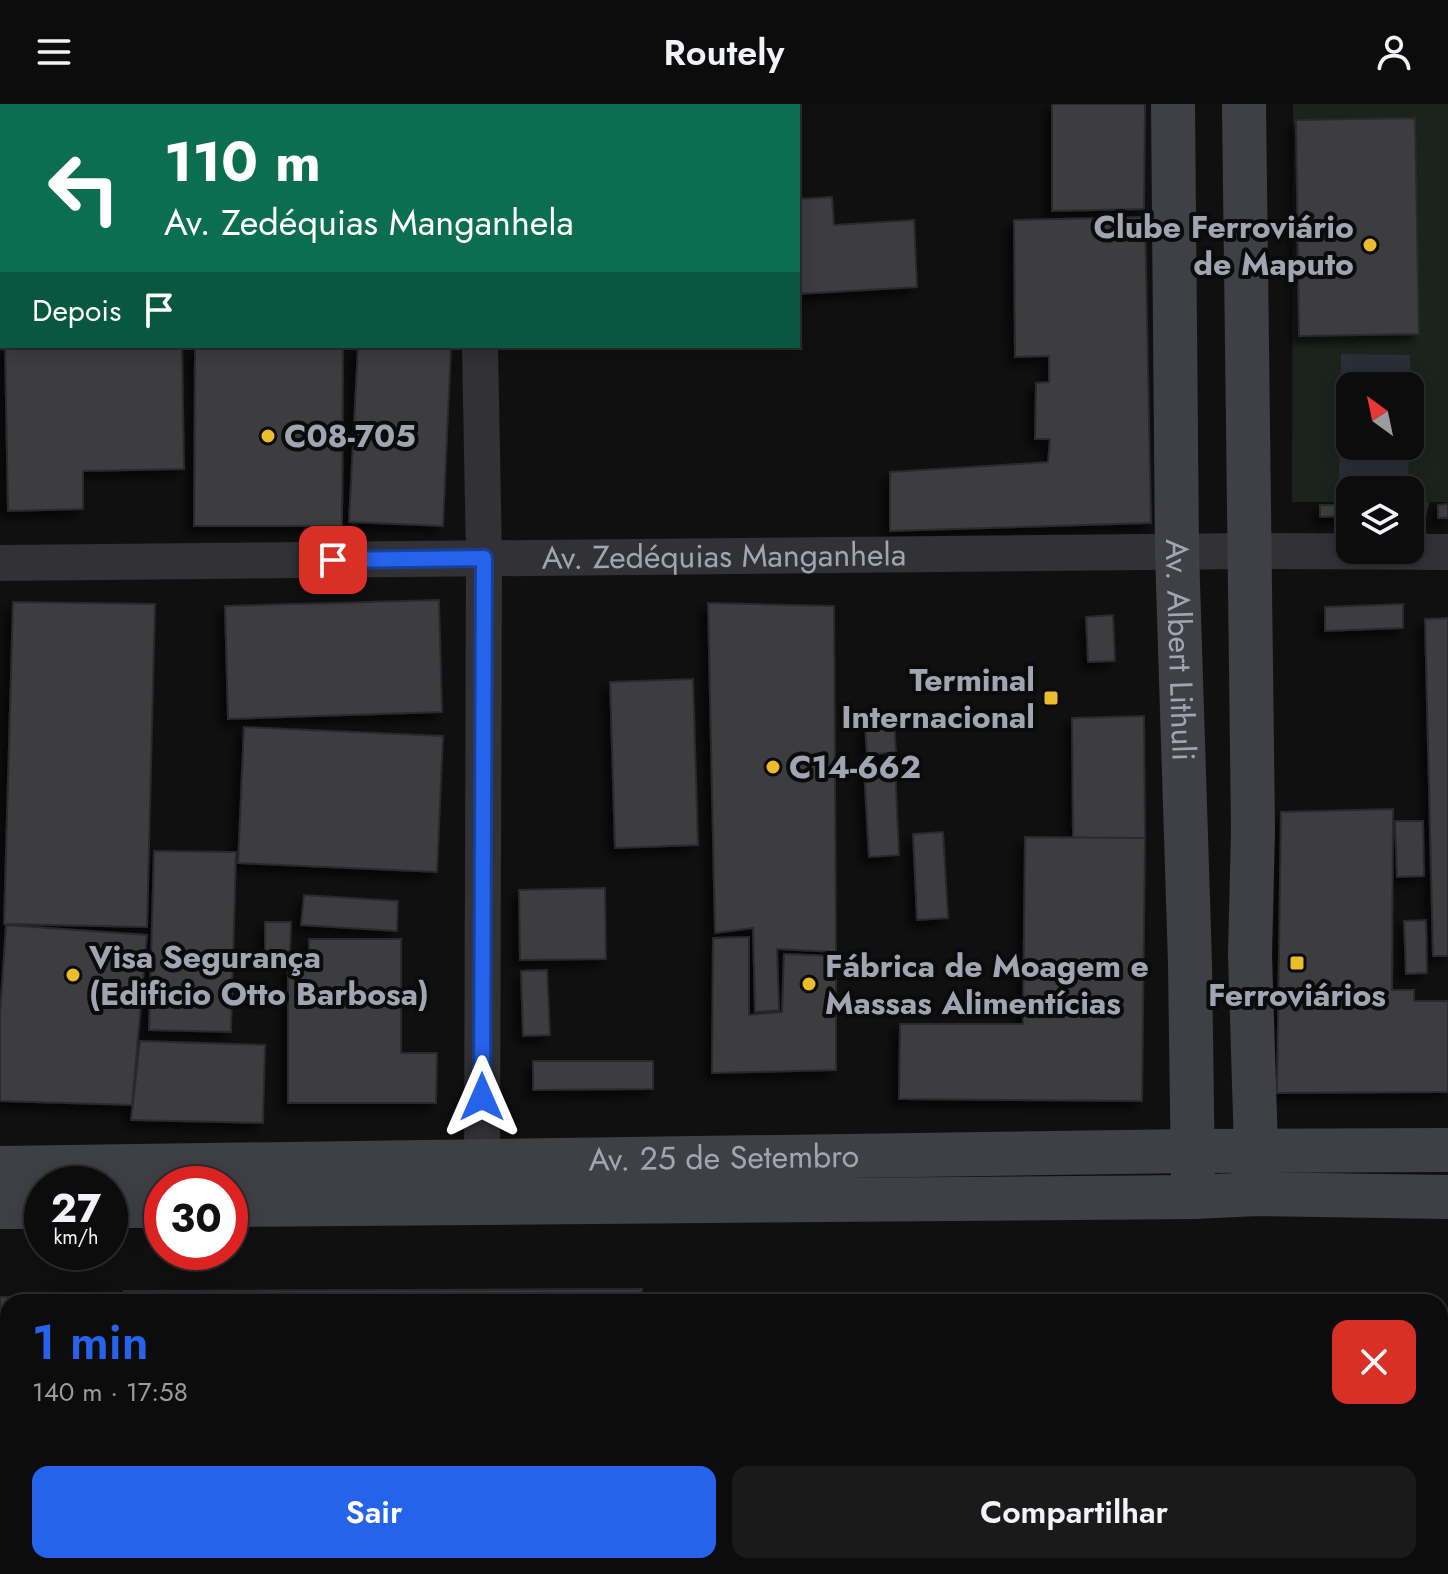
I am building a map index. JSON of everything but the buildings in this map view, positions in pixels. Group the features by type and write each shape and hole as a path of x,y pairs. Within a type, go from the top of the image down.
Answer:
{"main road":[{"name":"Av. Albert Lithuli","path":"1173,104 1177,552 1194,1197"},
{"path":"1244,104 1253,830 1250,955 1257,1194"},
{"name":"Av. 25 de Setembro","path":"0,1168 1448,1150"},
{"name":"Av. 25 de Setembro","path":"248,1205 1257,1194 1448,1197"},
{"path":"0,1207 24,1207"}],"street":[{"path":"480,348 484,558 482,1160"},
{"name":"Av. Zedéquias Manganhela","path":"0,563 1251,551 1448,552"}],"shaded area":[{"name":"Clube Ferroviário de Maputo","path":"1293,104 1448,104 1448,502 1424,502 1424,476 1336,476 1336,502 1292,502"},
{"path":"1341,354 1410,355 1410,372 1341,372"},
{"path":"1339,460 1409,460 1408,476 1339,476"}],"place":[{"name":"Clube Ferroviário de Maputo","path":"1370,245"},
{"name":"C08-705","path":"268,436"},
{"name":"Terminal Internacional","path":"1051,698"},
{"name":"C14-662","path":"773,767"},
{"name":"Ferroviários","path":"1297,963"},
{"name":"Visa Segurança (Edificio Otto Barbosa)","path":"73,975"},
{"name":"Fábrica de Moagem e Massas Alimentícias","path":"809,984"}],"route":[{"path":"333,560 484,558 482,1097"}]}
